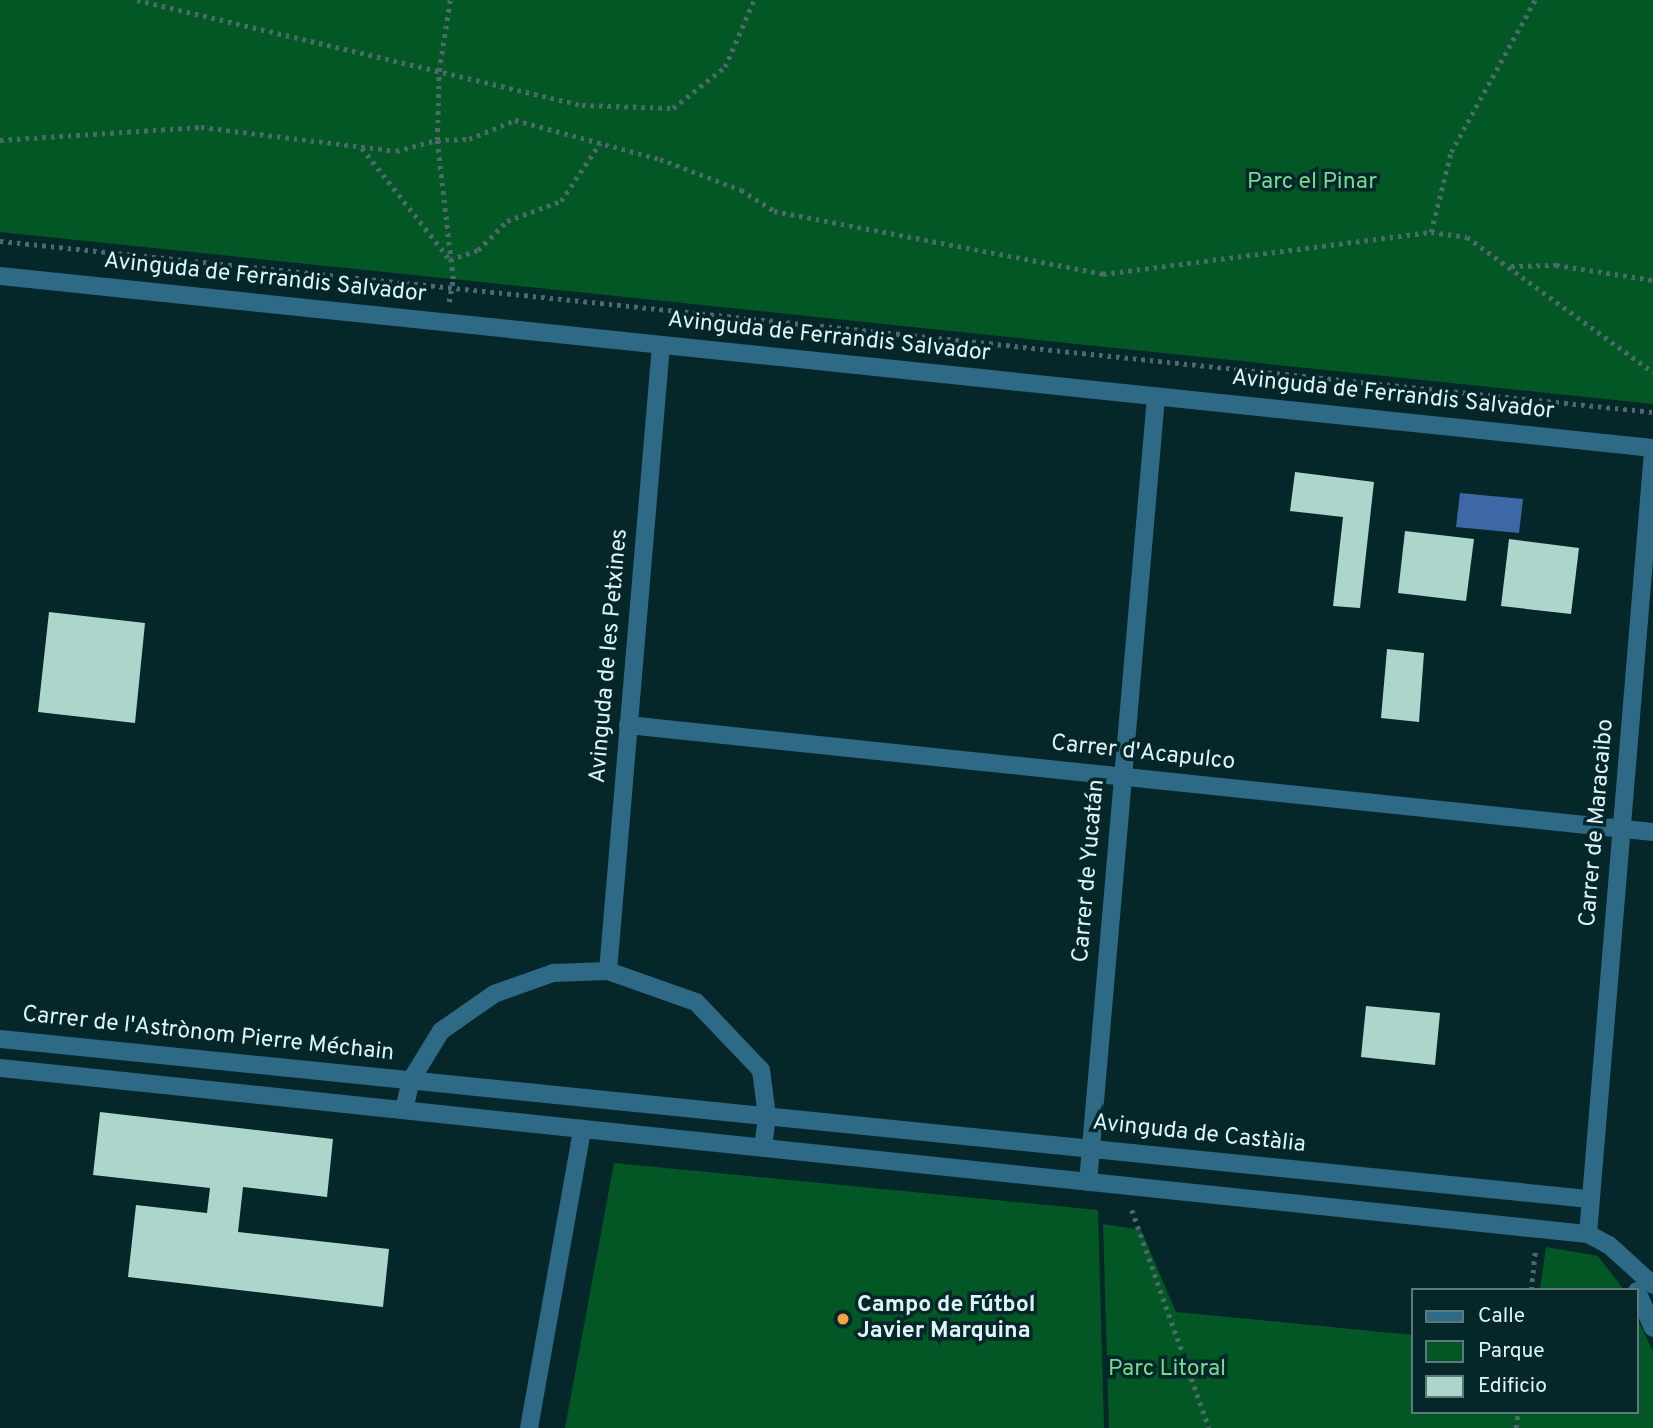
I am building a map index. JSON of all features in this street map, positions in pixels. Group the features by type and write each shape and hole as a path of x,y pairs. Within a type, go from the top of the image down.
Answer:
{"street":[{"name":"Avinguda de Ferrandis Salvador","path":"0,276 1653,450"},
{"name":"Avinguda de les Petxines","path":"608,971 660,345"},
{"name":"Carrer de Yucatán","path":"1088,1182 1156,397"},
{"name":"Carrer de Maracaibo","path":"1590,1199 1653,450"},
{"name":"Carrer d'Acapulco","path":"628,725 1653,832"},
{"path":"411,1080 441,1031 494,994 553,973 608,971 696,1002 761,1070 767,1116 763,1148"},
{"name":"Carrer de l'Astrònom Pierre Méchain","path":"0,1039 767,1116"},
{"path":"0,1068 1588,1234 1653,1285"},
{"name":"Carrer de l'Astrònom Pierre Méchain","path":"404,1110 411,1080"},
{"name":"Avinguda de Castàlia","path":"767,1116 1590,1199"},
{"path":"529,1428 582,1129"},
{"path":"1588,1234 1590,1199"},
{"path":"1624,1261 1636,1288"},
{"path":"1639,1295 1653,1328"}],"path":[{"path":"137,0 582,105 673,108 725,67 754,0"},
{"path":"446,323 451,288 450,260 437,140 439,71 450,0"},
{"path":"1431,232 1451,152 1535,0"},
{"path":"0,140 201,127 396,151 437,140 469,139 515,120 600,143 741,190 774,211 1103,274 1431,232 1467,236 1653,372"},
{"path":"450,260 478,250 507,221 561,201 600,143"},
{"path":"362,148 450,260"},
{"name":"Avinguda de Ferrandis Salvador","path":"0,241 1653,412"},
{"path":"1511,266 1556,265 1653,280"},
{"path":"1124,1186 1209,1428"},
{"path":"1531,1288 1537,1229"}],"green space":[{"name":"Parc el Pinar","path":"0,0 1653,0 1653,404 0,232"},
{"name":"Campo de Fútbol Javier Marquina","path":"614,1163 1098,1210 1104,1428 565,1428"},
{"name":"Parc Litoral","path":"1103,1224 1141,1230 1176,1312 1412,1335 1412,1414 1639,1414 1639,1322 1653,1351 1653,1428 1109,1428"},
{"path":"1546,1247 1598,1256 1622,1288 1540,1288"}],"water":[{"path":"1460,493 1523,499 1519,533 1456,527"}],"building":[{"path":"1295,472 1374,482 1360,608 1333,606 1343,517 1290,511"},
{"path":"1405,531 1474,539 1466,601 1398,593"},
{"path":"1509,539 1579,548 1571,614 1501,606"},
{"path":"49,612 145,623 135,723 38,712"},
{"path":"1387,649 1424,653 1419,722 1381,718"},
{"path":"1366,1006 1440,1013 1435,1065 1361,1057"},
{"path":"100,1112 333,1139 327,1197 243,1187 238,1232 389,1249 383,1307 128,1277 136,1205 207,1213 210,1188 93,1175"}],"place":[{"name":"Campo de Fútbol Javier Marquina","path":"843,1319"}]}
